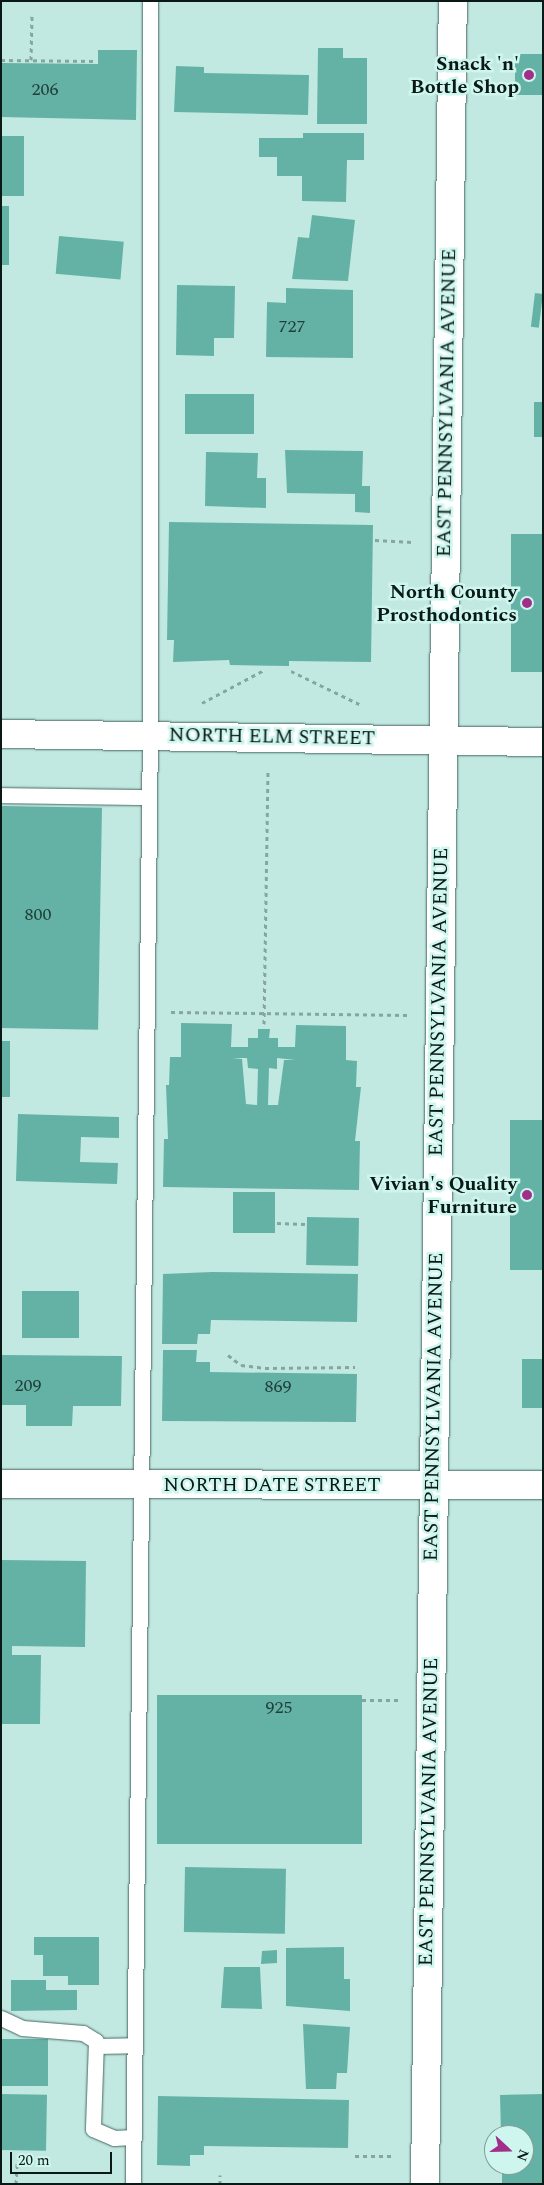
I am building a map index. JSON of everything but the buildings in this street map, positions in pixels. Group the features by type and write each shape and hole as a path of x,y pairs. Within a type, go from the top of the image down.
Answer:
{"street":[{"name":"EAST PENNSYLVANIA AVENUE","path":"425,2184 442,740 453,1"},
{"name":"NORTH ELM STREET","path":"1,734 543,742"},
{"name":"NORTH DATE STREET","path":"1,1484 543,1485"}],"lane":[{"path":"133,2184 143,1485 145,1012 150,736 150,1"},
{"path":"1,795 148,797"},
{"path":"1,2018 22,2028 83,2033 96,2041 93,2129 114,2138 133,2137"},
{"path":"96,2046 135,2045"}],"path":[{"path":"31,60 32,15"},
{"path":"1,60 96,61"},
{"path":"376,540 413,542"},
{"path":"202,703 264,670"},
{"path":"291,671 359,704"},
{"path":"264,1024 268,768"},
{"path":"145,1012 408,1015"},
{"path":"277,1223 305,1224"},
{"path":"228,1355 241,1365 265,1368 355,1367"},
{"path":"362,1700 400,1700"},
{"path":"355,2156 393,2156"},
{"path":"16,2184 17,2163"},
{"path":"220,2175 220,2184"}],"place":[{"name":"Snack 'n' Bottle Shop","path":"529,75"},
{"name":"North County Prosthodontics","path":"527,603"},
{"name":"Vivian's Quality Furniture","path":"527,1195"}]}
